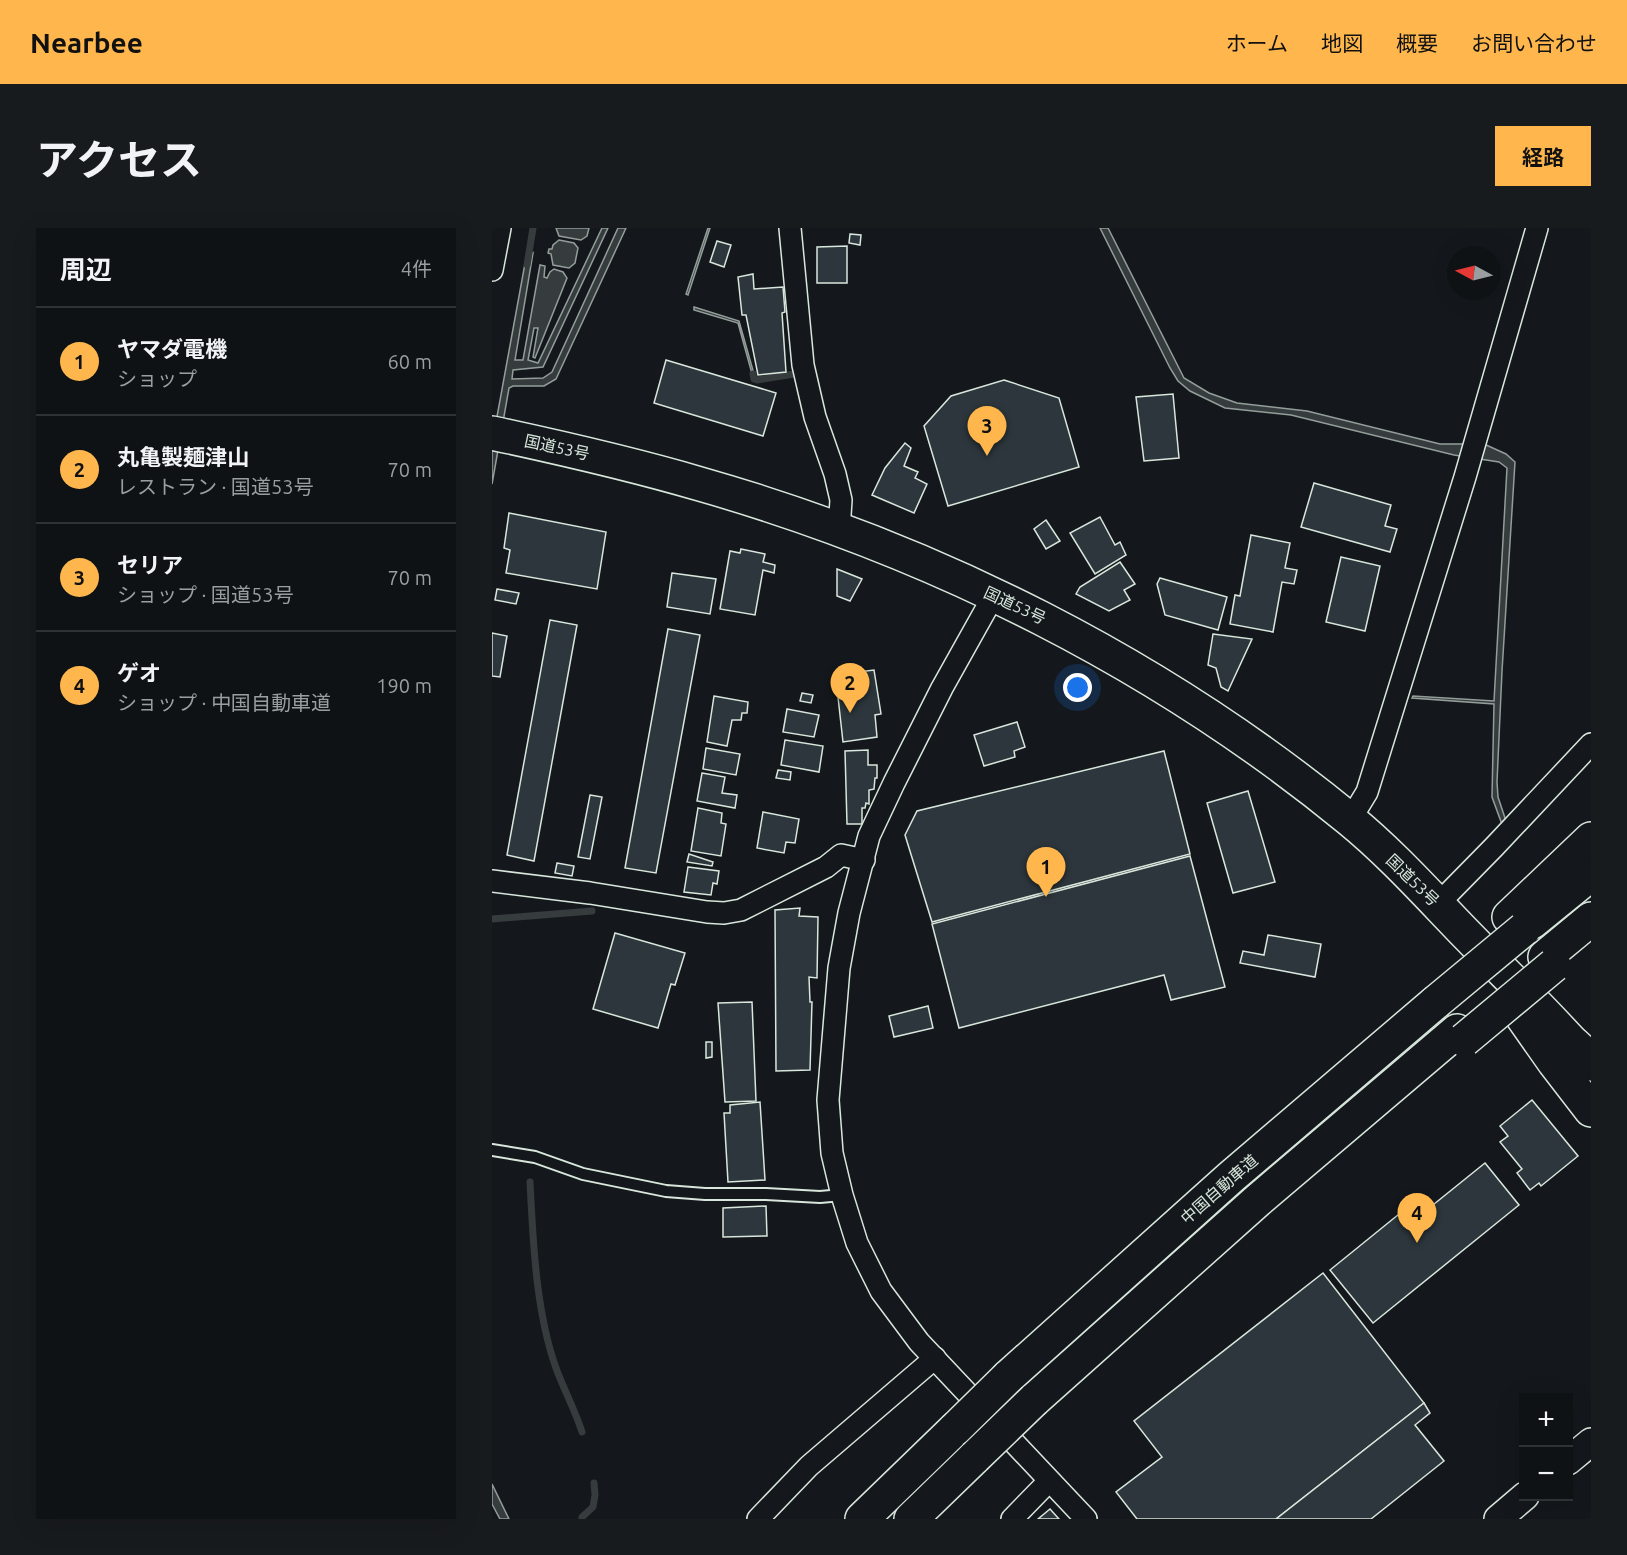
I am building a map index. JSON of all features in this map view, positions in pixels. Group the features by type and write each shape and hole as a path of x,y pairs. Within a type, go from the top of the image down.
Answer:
{"highway":[{"name":"国道53号","path":"492,433 609,459 703,484 839,530 994,595 1073,633 1164,687 1269,759 1350,820 1449,916 1586,1056"},
{"path":"1516,923 1591,839"},
{"name":"中国自動車道","path":"862,1519 1008,1377 1432,997 1516,923 1591,874"},
{"name":"国道53号","path":"1449,916 1591,1110"},
{"name":"中国自動車道","path":"910,1519 1034,1400 1257,1202 1550,961 1591,919"},
{"path":"1550,961 1591,937"}],"street":[{"path":"492,270 500,228"},
{"path":"790,228 803,365 815,417 835,474 841,500 839,530"},
{"path":"1350,820 1367,792 1465,477 1537,228"},
{"path":"994,595 942,688 869,836 849,913 839,968 830,1054 828,1100 831,1142 842,1195 857,1243 881,1291 919,1342 1086,1519"},
{"path":"1449,916 1591,744"},
{"path":"492,881 724,913 741,910 826,867 841,855 864,860"},
{"path":"758,1519 809,1466 935,1358"},
{"path":"1573,1458 1591,1442"},
{"path":"1012,1519 1049,1481"},
{"path":"1498,1519 1520,1501"}],"lane":[{"path":"492,1150 535,1157 584,1174 666,1191 820,1197 842,1195"}],"shaded area":[{"path":"556,228 589,228 587,236 581,240 559,236"},
{"path":"602,228 608,228 543,367 513,370 512,379 543,378 552,372 618,228 626,228 556,379 544,386 509,388 492,484 492,444 526,258 533,253 515,360 523,360 540,265 545,266 544,277 547,278 554,269 563,272 567,278 535,358 533,357 538,328 534,328 528,360 538,363"},
{"path":"708,228 710,228 688,295 686,294"},
{"path":"1100,228 1108,228 1184,378 1209,393 1237,403 1307,411 1440,444 1484,444 1506,454 1515,462 1497,782 1498,797 1506,821 1503,827 1492,797 1494,704 1412,698 1413,696 1494,701 1507,468 1499,462 1454,455 1291,415 1225,408 1190,391 1178,381 1170,368"},
{"path":"559,240 574,243 578,248 575,263 569,268 553,265 551,254 548,253 549,249 552,249"},
{"path":"694,307 739,321 756,381 754,381 738,323 694,310"},
{"path":"492,1484 509,1519 500,1519 492,1504"}],"building":[{"path":"850,234 861,235 860,245 849,243"},
{"path":"717,241 731,245 724,267 710,262"},
{"path":"847,246 847,283 817,283 817,247"},
{"path":"753,274 754,289 783,287 785,312 782,313 786,372 758,375 746,315 742,315 738,277"},
{"path":"666,360 776,393 763,436 654,403"},
{"path":"1004,380 1059,398 1079,467 948,506 924,426 951,396"},
{"path":"1173,394 1179,458 1144,461 1136,397"},
{"path":"905,443 911,448 904,466 918,472 915,478 927,484 914,513 872,495 885,468"},
{"path":"1314,483 1391,505 1385,526 1397,529 1390,552 1301,527"},
{"path":"509,513 606,532 597,589 506,573 510,550 504,548"},
{"path":"1100,517 1115,545 1120,542 1126,555 1095,574 1070,533"},
{"path":"1046,520 1060,541 1046,549 1034,529"},
{"path":"1251,535 1290,543 1285,568 1297,570 1294,584 1282,582 1273,632 1230,624 1235,595 1240,596"},
{"path":"741,549 765,554 763,562 775,565 774,573 763,570 755,615 720,609 730,551 740,553"},
{"path":"1341,557 1380,566 1365,631 1326,622"},
{"path":"1120,562 1135,584 1124,590 1130,600 1109,611 1076,594 1080,587"},
{"path":"837,569 862,579 850,601 837,596"},
{"path":"672,573 716,579 710,614 667,607"},
{"path":"1160,578 1227,597 1218,630 1165,615 1157,584"},
{"path":"497,589 519,593 516,604 495,600"},
{"path":"550,620 577,625 534,861 507,855"},
{"path":"668,629 700,635 656,873 625,868"},
{"path":"492,633 507,636 500,677 492,676"},
{"path":"1213,634 1252,639 1228,691 1221,687 1216,668 1208,665"},
{"path":"874,670 881,714 875,715 877,737 843,742 836,679 851,677 850,673"},
{"path":"802,693 813,695 811,703 800,701"},
{"path":"714,696 748,702 747,713 742,713 741,720 732,720 727,746 707,742"},
{"path":"787,709 819,715 814,737 783,732"},
{"path":"1017,722 1025,747 1014,751 1015,757 984,766 974,735"},
{"path":"785,740 823,746 819,772 781,765"},
{"path":"706,748 740,754 736,775 703,769"},
{"path":"868,750 868,765 877,765 874,789 869,790 869,804 866,803 865,808 862,808 862,824 847,824 845,751"},
{"path":"1164,751 1190,854 932,922 905,835 917,811"},
{"path":"778,770 791,772 790,780 776,778"},
{"path":"702,773 725,777 722,793 737,795 735,808 697,801"},
{"path":"1248,791 1275,882 1233,893 1207,803"},
{"path":"590,795 602,797 590,859 578,857"},
{"path":"698,808 722,813 721,823 726,824 721,856 691,851"},
{"path":"763,812 799,819 795,843 786,842 784,853 757,848"},
{"path":"689,854 713,862 712,866 687,862"},
{"path":"1190,856 1225,987 1171,1000 1164,975 959,1028 932,924"},
{"path":"557,863 574,866 572,876 555,873"},
{"path":"688,867 719,871 717,884 713,883 711,895 684,892"},
{"path":"800,908 799,916 818,917 817,978 809,977 810,1002 812,1002 810,1070 776,1071 775,910"},
{"path":"615,933 685,953 675,985 671,984 658,1028 593,1009"},
{"path":"1268,935 1321,944 1315,977 1240,963 1243,951 1264,955"},
{"path":"752,1002 756,1101 725,1102 718,1003"},
{"path":"928,1006 933,1028 894,1037 889,1016"},
{"path":"706,1042 712,1042 712,1057 706,1058"},
{"path":"1532,1100 1578,1156 1541,1186 1539,1183 1530,1190 1517,1173 1522,1169 1500,1142 1508,1136 1500,1126"},
{"path":"760,1102 765,1180 728,1182 724,1113 730,1113 730,1105"},
{"path":"1485,1163 1519,1205 1373,1323 1330,1270 1409,1206 1418,1217"},
{"path":"766,1206 767,1236 723,1237 723,1208"},
{"path":"1323,1273 1424,1403 1276,1519 1137,1519 1116,1492 1162,1457 1134,1421"},
{"path":"1424,1403 1430,1413 1415,1425 1444,1461 1371,1519 1276,1519"},
{"path":"1050,1509 1059,1519 1038,1519"}],"waterway":[{"path":"527,265 533,228"},
{"path":"753,374 754,379 757,380 800,373 800,370"},
{"path":"492,919 592,911"},
{"path":"530,1182 537,1276 544,1324 556,1368 582,1432"},
{"path":"582,1519 593,1507 594,1483"}],"place":[{"name":"セリア","path":"987,456"},
{"name":"丸亀製麺津山","path":"850,713"},
{"name":"ヤマダ電機","path":"1046,897"},
{"name":"ゲオ","path":"1417,1243"}]}
